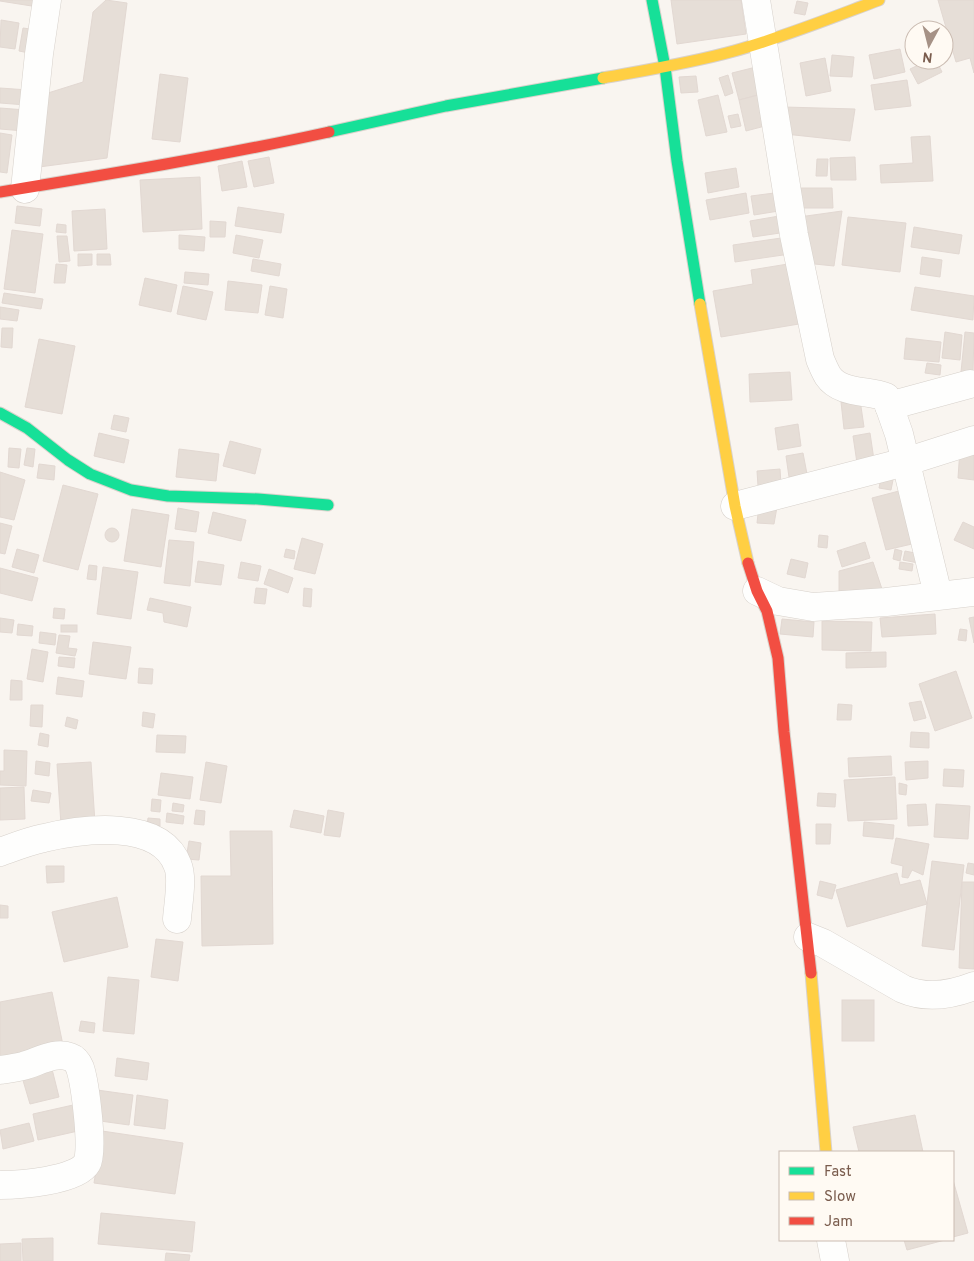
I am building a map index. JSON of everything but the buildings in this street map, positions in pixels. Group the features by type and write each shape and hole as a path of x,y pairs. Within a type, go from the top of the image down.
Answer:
{"street":[{"path":"47,0 13,190 167,166 446,106 665,67 764,42 879,0"},
{"path":"652,0 665,67 688,231 735,506 750,569 757,591 767,611 778,658 784,732 808,937 826,1151"},
{"path":"756,0 794,235 820,359 829,377 834,382 850,390 875,393 886,397 899,434 938,595"},
{"path":"889,406 970,384"},
{"path":"0,413 26,428 90,474 131,490 168,496 328,505"},
{"path":"735,506 905,462 974,440"},
{"path":"757,591 778,601 814,607 886,602 974,592"},
{"path":"0,852 43,838 70,834 113,830 141,834 160,842 169,850 179,866 180,886 177,919"},
{"path":"808,937 823,943 914,994 948,994 974,986"},
{"path":"0,1070 21,1067 53,1056 72,1058 78,1062 87,1108 90,1151 87,1163 82,1169 65,1177 47,1181 0,1184"},
{"path":"832,1241 835,1261"}],"traffic: fast":[{"path":"652,0 665,67 677,161 700,304"},
{"path":"329,132 446,106 603,78"},
{"path":"0,413 27,428 68,460 90,474 131,490 168,496 258,499 328,505"}],"traffic: slow":[{"path":"603,78 685,63 753,46 879,0"},
{"path":"700,304 735,506 748,563"},
{"path":"811,973 826,1151"}],"traffic: jam":[{"path":"0,192 206,157 329,132"},
{"path":"748,563 757,591 767,611 778,658 784,732 811,973"}]}
